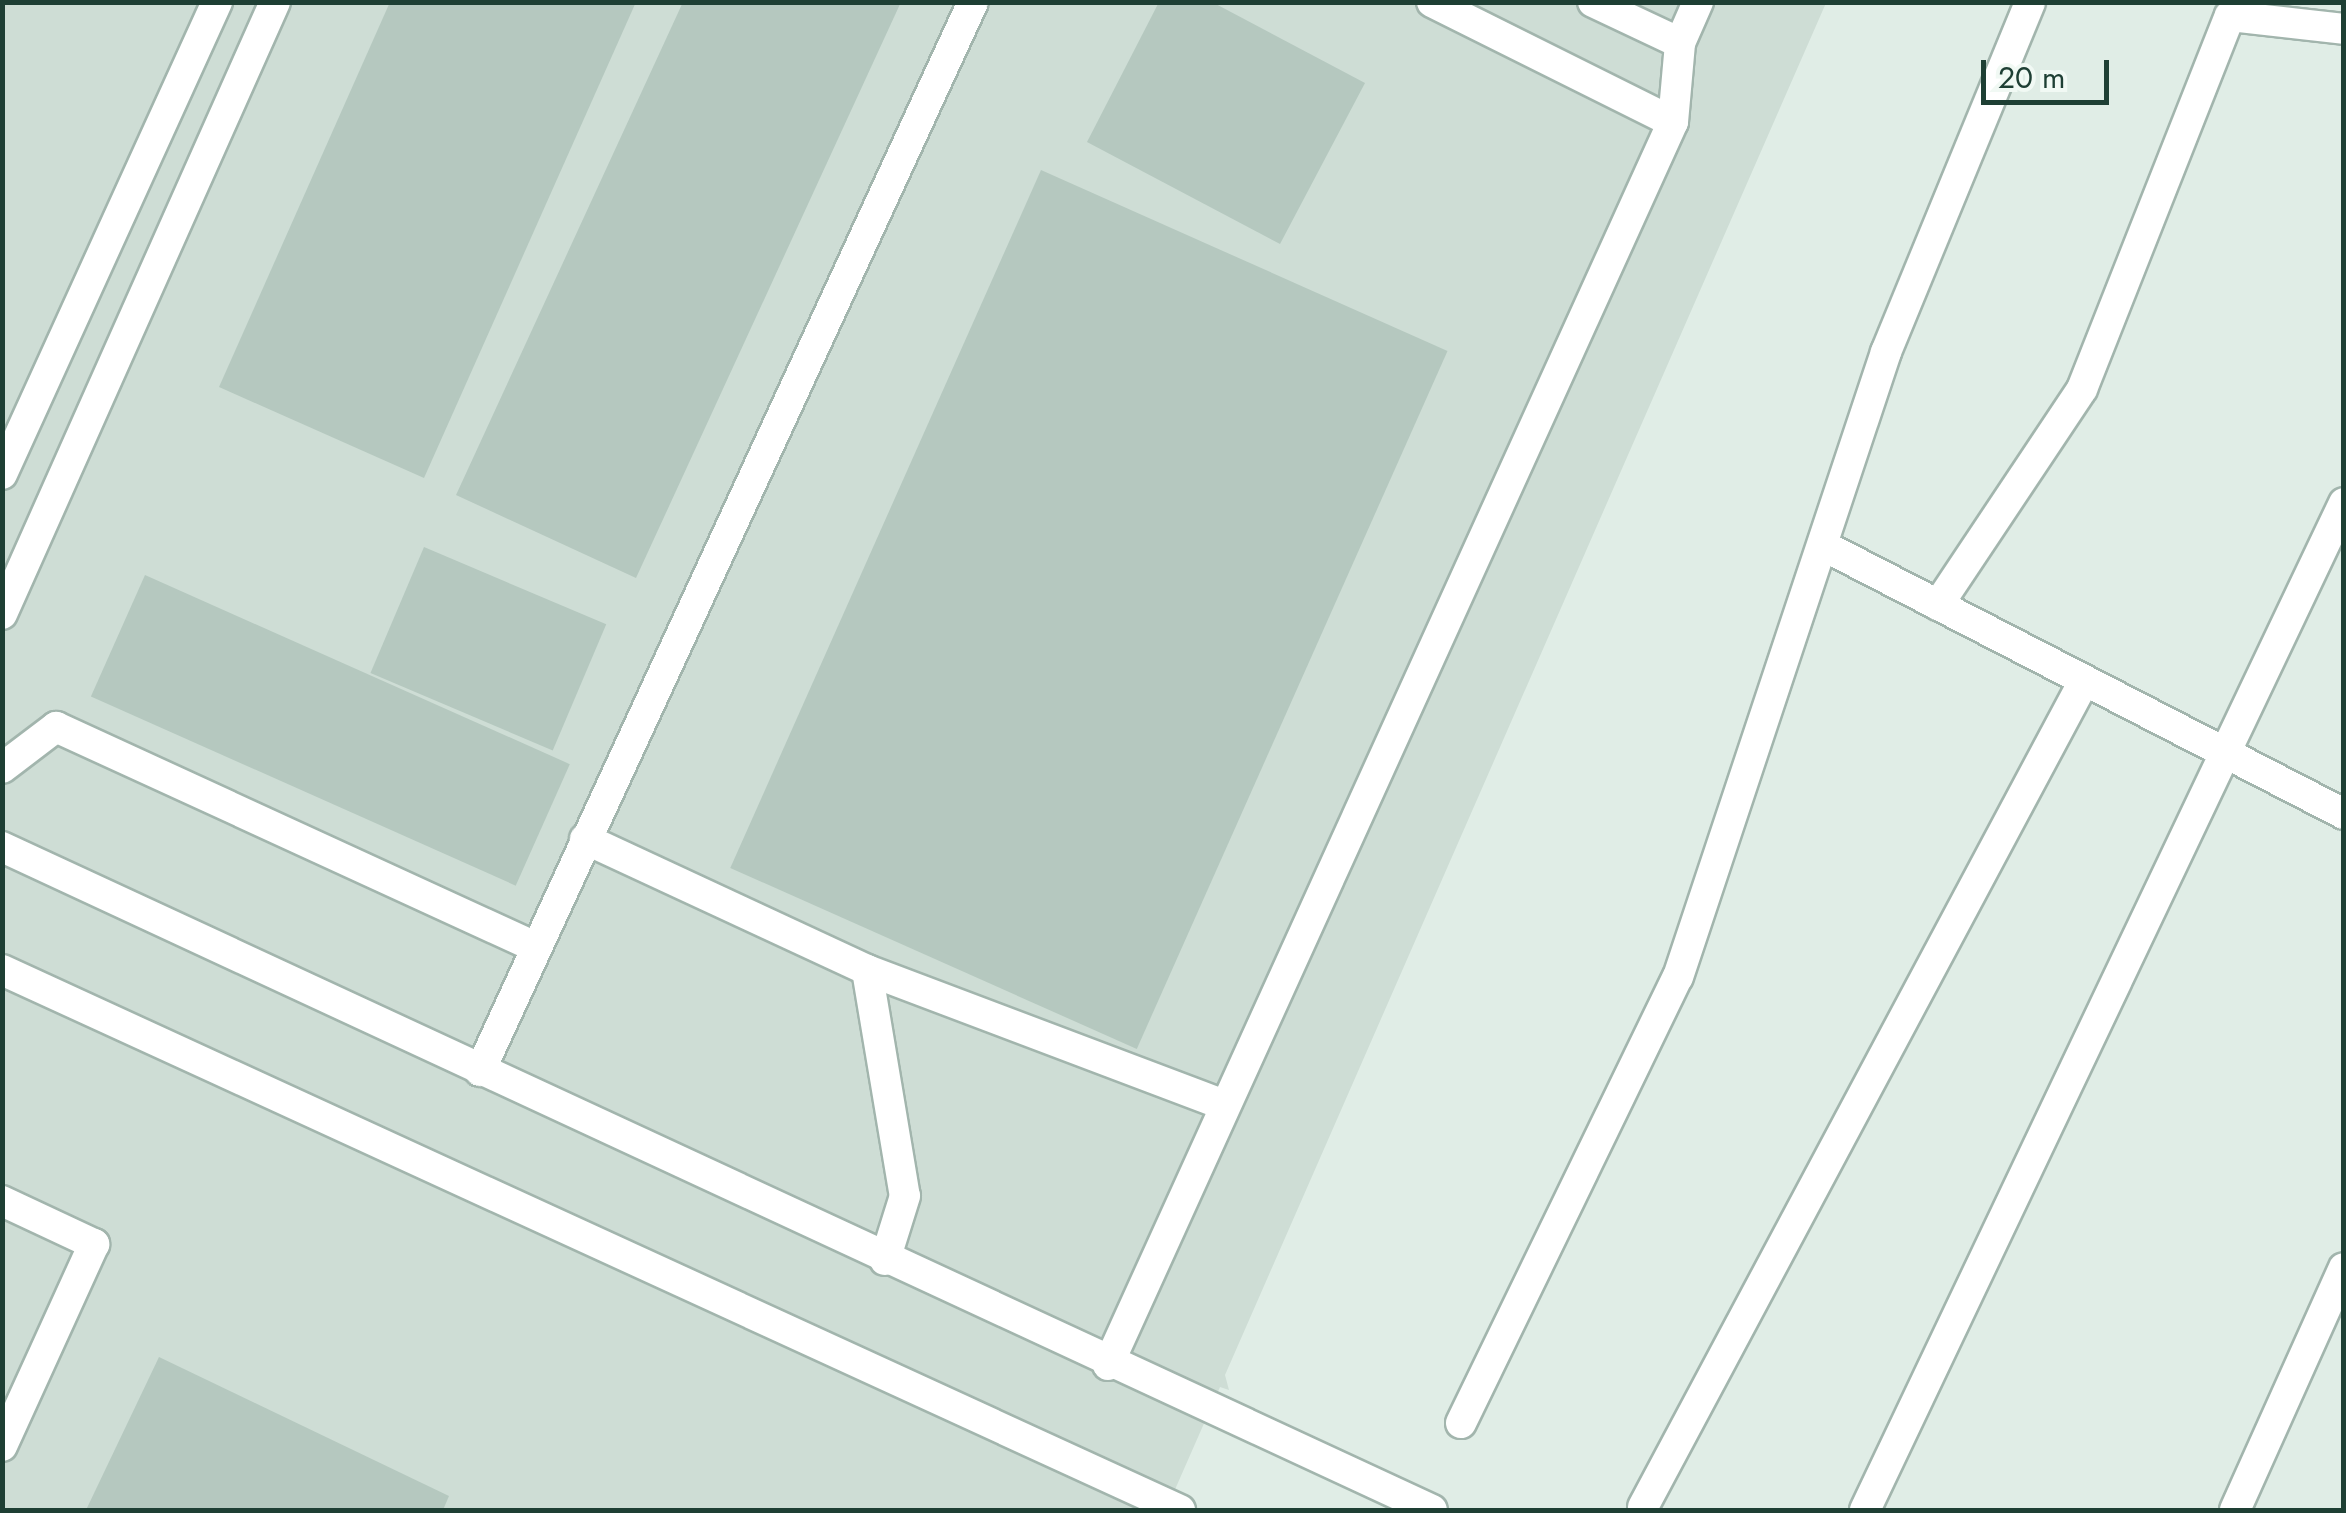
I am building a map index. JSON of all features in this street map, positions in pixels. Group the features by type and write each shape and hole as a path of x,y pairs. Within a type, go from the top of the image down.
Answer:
{"street":[{"path":"2,474 217,2"},
{"path":"2,614 275,2"},
{"path":"480,1071 531,945 585,838 974,2"},
{"path":"1432,2 1673,122"},
{"path":"1593,2 1680,43"},
{"path":"1108,1365 1222,1104 1673,122 1680,43 1698,2"},
{"path":"1461,1423 1678,977 1826,547 1886,352 2030,2"},
{"path":"1938,606 2082,389 2230,16 2344,28"},
{"path":"1865,1510 2344,503"},
{"path":"1826,547 2344,814"},
{"path":"1643,1507 2084,681"},
{"path":"2,768 56,727 531,945"},
{"path":"585,838 867,970 1222,1104"},
{"path":"2,847 1108,1365 1432,1510"},
{"path":"2,970 1180,1510"},
{"path":"867,970 905,1196 885,1260"},
{"path":"2,1201 94,1244 2,1446"},
{"path":"2235,1510 2344,1268"}],"shaded area":[{"path":"3,3 1826,3 1225,1375 1229,1390 1220,1387 1166,1510 3,1510"}],"building":[{"path":"390,2 636,2 424,478 219,387"},
{"path":"683,2 901,2 636,578 456,495"},
{"path":"1159,2 1212,2 1365,83 1280,244 1087,142"},
{"path":"1041,170 1448,351 1137,1049 730,868"},
{"path":"424,547 606,624 553,750 370,673"},
{"path":"145,575 570,764 516,886 91,697"},
{"path":"159,1357 449,1496 443,1510 86,1510"}]}
